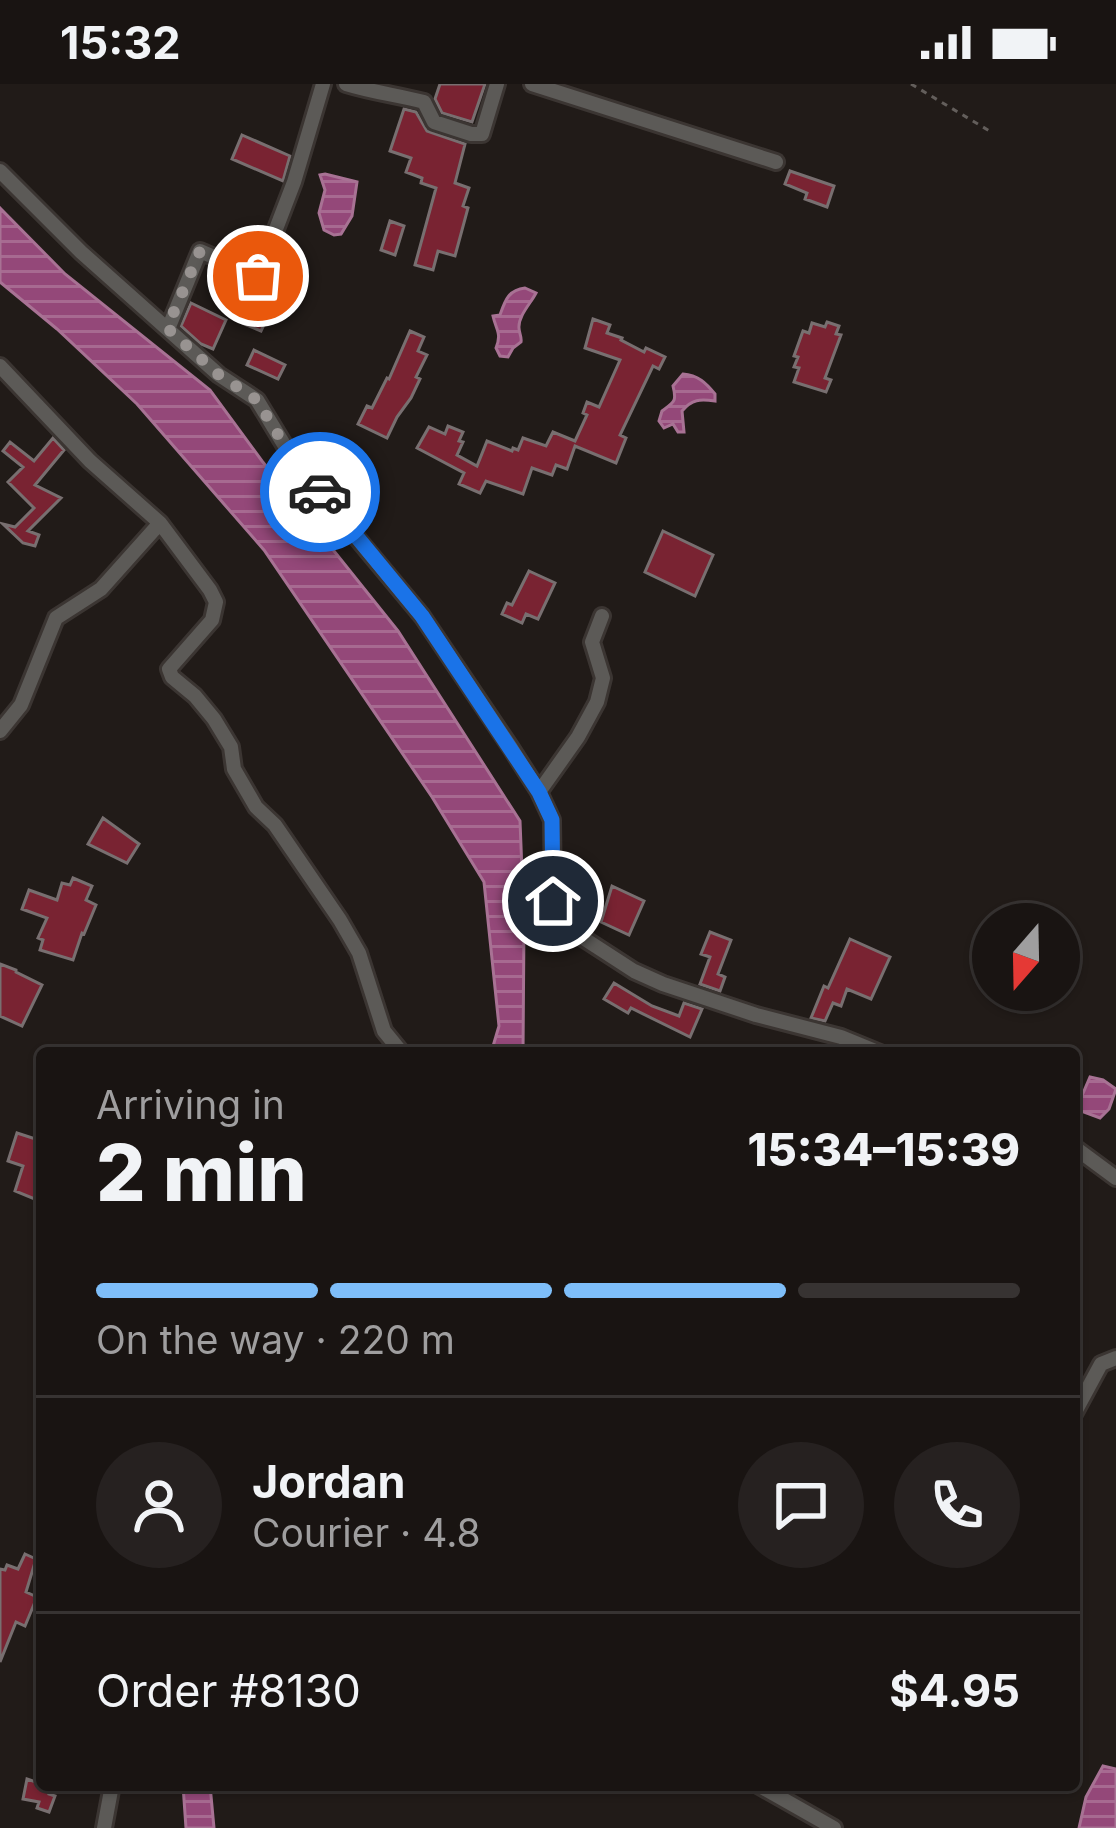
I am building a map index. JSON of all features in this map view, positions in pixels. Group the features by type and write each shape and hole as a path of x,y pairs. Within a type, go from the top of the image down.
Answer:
{"street":[{"path":"167,328 200,251 258,276 294,182 323,84"},
{"path":"346,84 424,102 434,122 471,134 482,134 497,84"},
{"path":"532,84 776,162"},
{"path":"0,171 81,252 219,375 257,400 297,466 422,616 539,792 552,820 553,901 563,925 663,984 866,1047"},
{"path":"0,366 90,460 160,523 210,590 216,602 212,620 169,669 172,677 214,718 256,808 275,825 340,920 359,953 384,1031 397,1047"},
{"path":"0,731 21,705 56,618 101,590 160,523"},
{"path":"539,792 597,702 602,678 592,642 602,616"},
{"path":"1080,1152 1116,1178"},
{"path":"1080,1403 1101,1364 1116,1358"},
{"path":"104,1828 111,1791"},
{"path":"769,1791 834,1828"}],"path":[{"path":"911,84 993,133"}],"shaded area":[{"path":"320,175 357,182 352,216 341,234 324,230 319,213 325,190"},
{"path":"0,208 65,274 210,390 398,631 520,821 523,1047 493,1047 499,1026 484,882 432,797 264,550 137,404 0,282"},
{"path":"525,288 536,293 521,319 521,342 508,357 500,356 493,316 500,315 511,294"},
{"path":"683,374 705,383 715,401 697,401 686,407 682,411 684,432 678,432 673,424 664,428 659,421"},
{"path":"1090,1077 1116,1089 1100,1118 1081,1111"},
{"path":"1103,1766 1116,1769 1116,1828 1079,1828 1086,1797"},
{"path":"183,1791 211,1791 214,1828 186,1828"}],"building":[{"path":"440,84 485,84 472,122 442,113 435,99"},
{"path":"404,109 416,112 427,131 465,144 455,183 469,188 463,206 468,208 455,256 438,251 433,270 415,265 436,188 406,172 411,158 390,151"},
{"path":"242,135 290,156 283,181 232,159"},
{"path":"790,171 834,186 827,207 785,184"},
{"path":"390,221 404,226 395,255 381,250"},
{"path":"258,295 274,303 261,331 244,324"},
{"path":"191,303 226,320 213,349 181,326"},
{"path":"593,319 610,325 607,333 665,357 659,369 653,366 620,435 626,438 616,463 575,446 567,469 556,465 552,475 532,468 523,494 486,481 480,493 459,484 464,473 417,448 429,427 445,434 448,426 463,432 457,455 477,466 487,441 512,451 518,450 523,438 546,446 553,432 575,441 587,415 583,413 587,402 599,407 620,360 585,348"},
{"path":"827,322 839,326 836,334 841,335 825,378 831,380 826,392 794,382 799,368 794,367 798,357 794,356 803,331 809,333 812,323 825,327"},
{"path":"410,331 424,337 418,351 427,355 411,398 387,438 358,424 389,379"},
{"path":"254,350 285,365 278,379 247,365"},
{"path":"53,438 64,450 35,485 61,498 28,531 39,535 35,546 23,543 3,524 15,527 34,508 8,482 23,467 3,451 10,442 34,461"},
{"path":"663,531 713,555 695,596 645,572"},
{"path":"529,571 555,583 538,619 526,614 522,623 502,614 507,603 512,605"},
{"path":"103,818 139,844 127,863 88,844"},
{"path":"73,878 92,886 86,900 96,905 73,960 40,950 43,940 38,938 47,918 22,909 29,890 57,900 62,883 70,885"},
{"path":"612,886 644,901 629,935 601,922"},
{"path":"710,932 731,940 718,974 725,977 720,991 700,984 710,957 701,954"},
{"path":"850,939 890,957 871,999 847,989 841,1006 833,1003 825,1021 811,1018 824,986 828,988"},
{"path":"0,964 42,985 22,1026 0,1016"},
{"path":"614,983 679,1016 684,1003 702,1009 690,1037 604,999"},
{"path":"17,1133 36,1139 36,1200 15,1191 23,1166 8,1161"},
{"path":"25,1554 36,1559 26,1592 36,1599 25,1626 16,1622 0,1662 0,1569 7,1565 18,1569"},
{"path":"27,1779 36,1782 36,1791 55,1796 49,1812 37,1808 39,1802 23,1799"}],"way so far":[{"path":"258,276 200,251 167,328 219,375 257,400 297,466 320,492"}],"route":[{"path":"320,492 422,616 539,792 552,820 553,901"}]}
